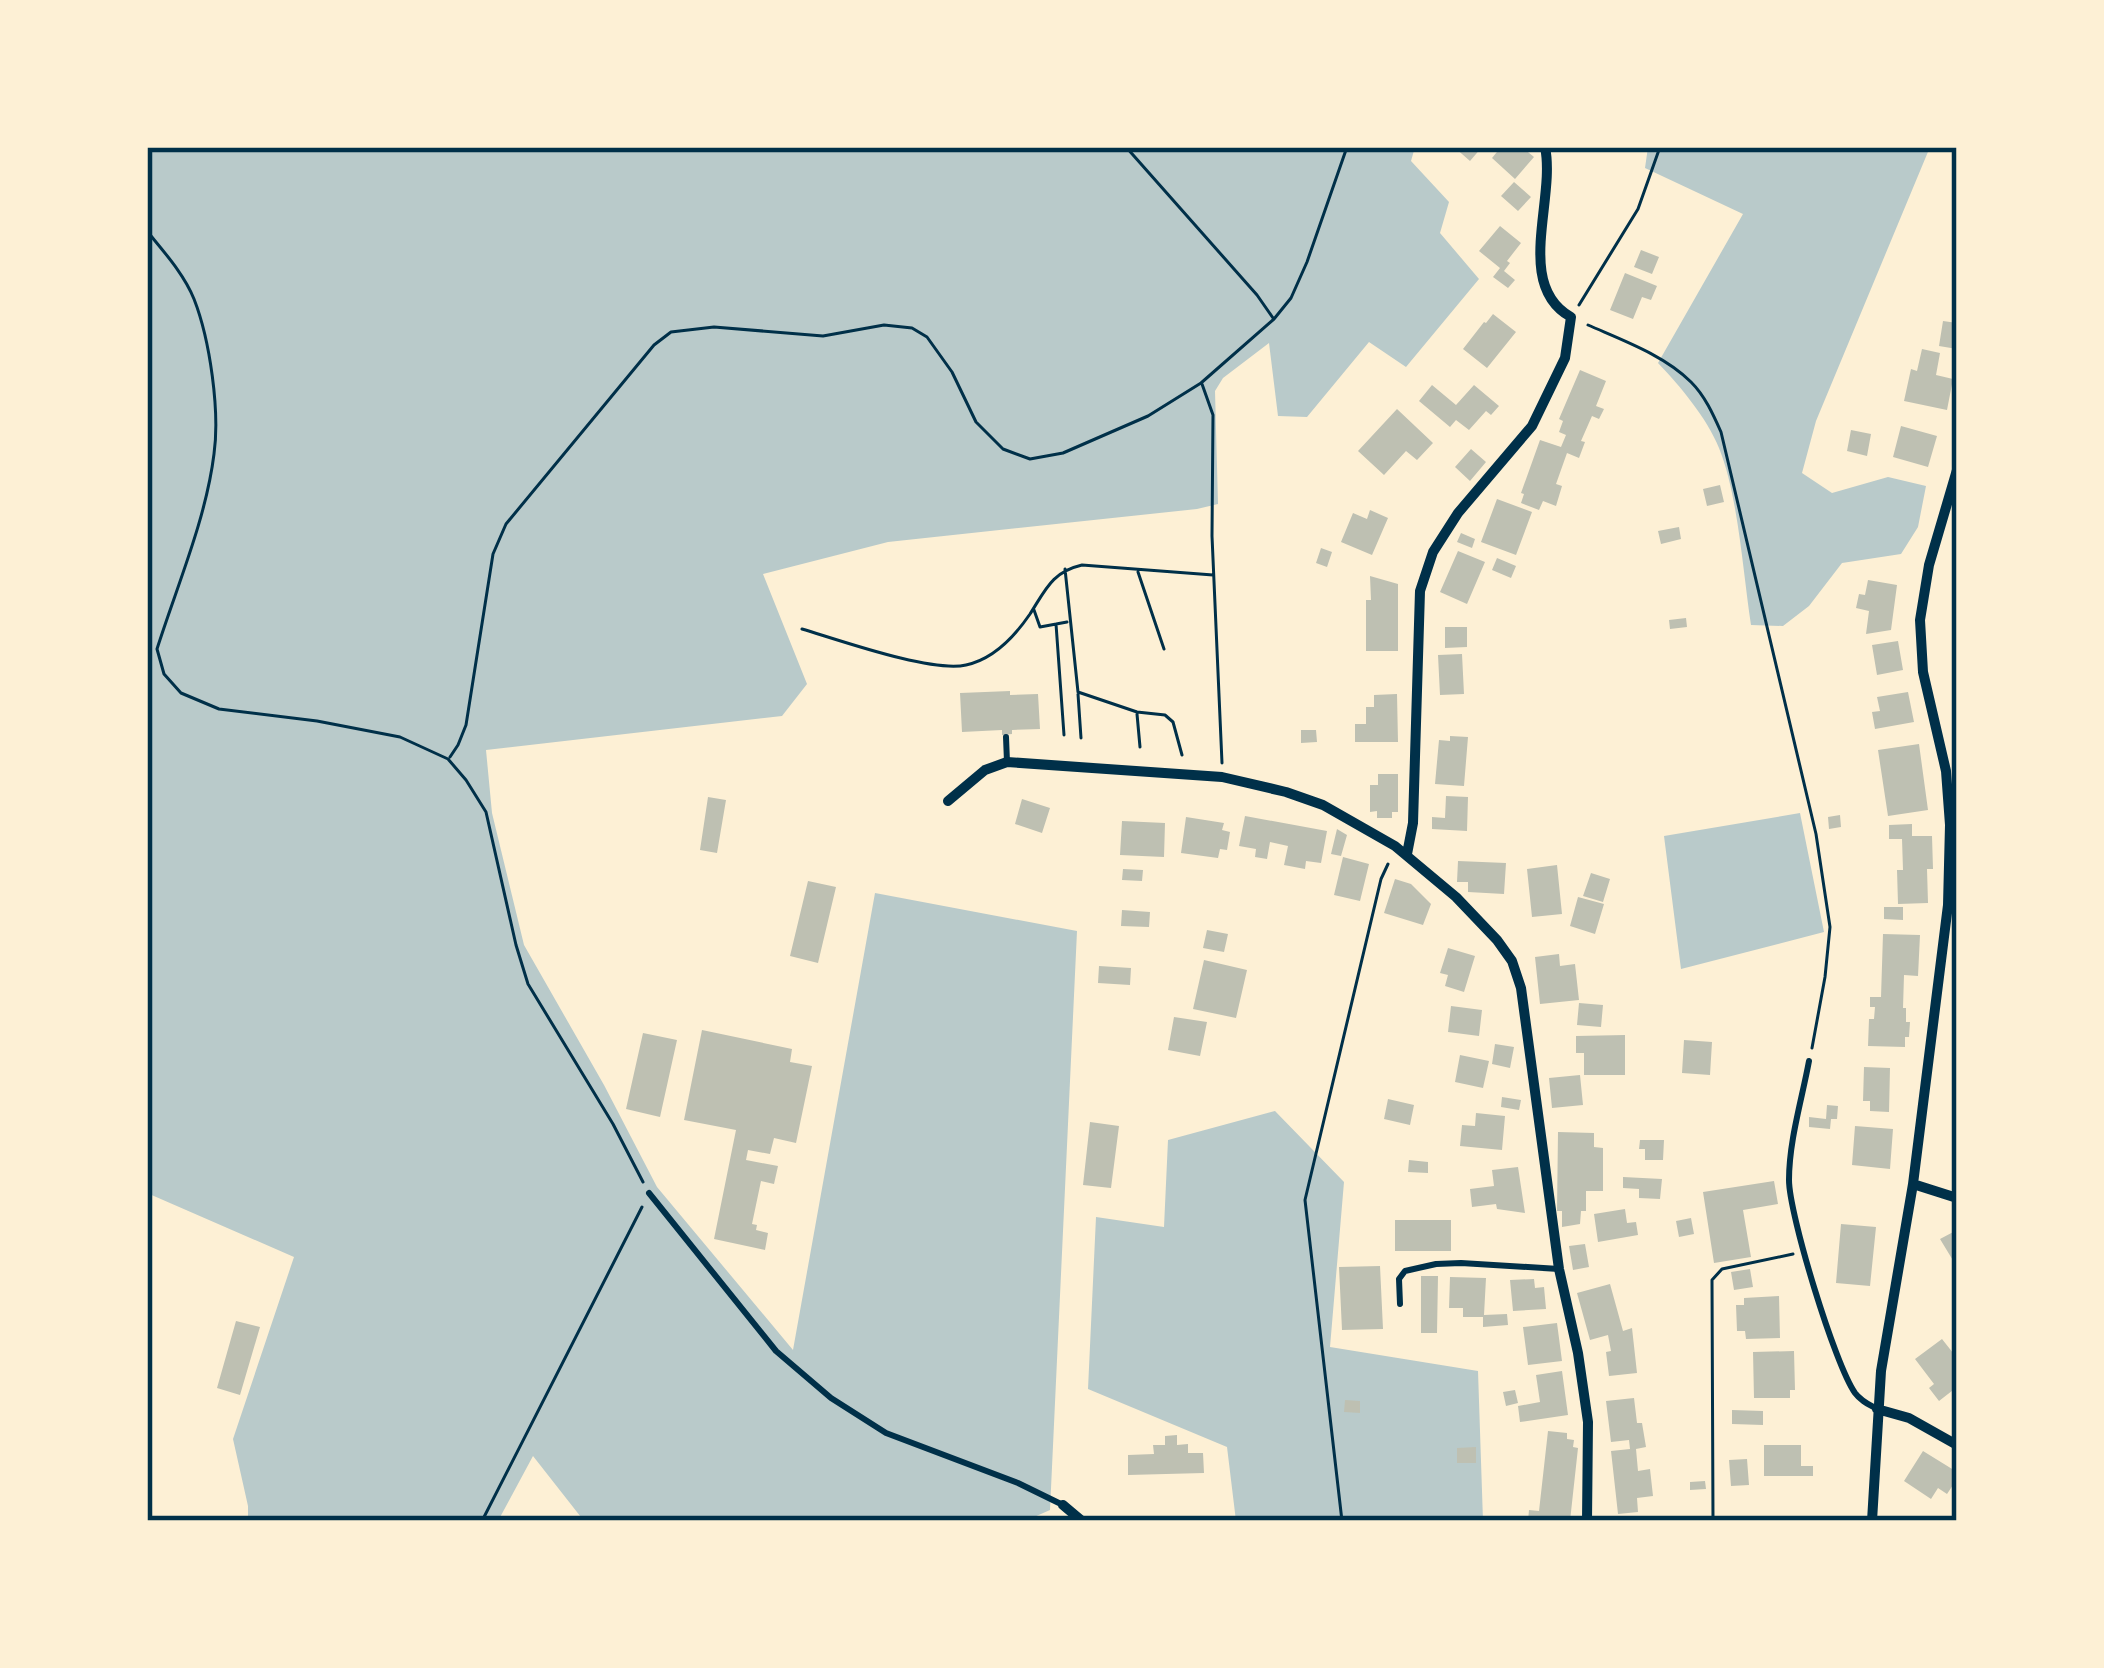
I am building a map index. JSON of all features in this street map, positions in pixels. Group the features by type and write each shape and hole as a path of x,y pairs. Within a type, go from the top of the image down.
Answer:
{"street":[{"path":"1407,854 1413,823 1420,592 1433,553 1458,513 1532,426 1565,358 1571,317 1558,309 1539,266 1549,166 1545,147"},
{"path":"1872,1521 1877,1409 1953,908 1946,771 1923,672 1919,620 1929,565 1957,470"},
{"path":"948,801 985,770 1007,762 1250,782 1323,805 1395,846 1456,897 1496,940 1512,961 1521,988 1559,1269 1588,1422 1587,1521"},
{"path":"1912,1184 1957,1198"},
{"path":"1877,1409 1910,1418 1957,1445"},
{"path":"1063,1505 1082,1521"}],"lane":[{"path":"1006,737 1007,762"},
{"path":"1809,1060 1789,1185 1826,1322 1850,1383 1863,1401 1877,1409"},
{"path":"649,1193 776,1351 831,1398 886,1433 1063,1505"},
{"path":"1400,1304 1399,1280 1405,1271 1436,1264 1559,1269"}],"path":[{"path":"1126,147 1274,319"},
{"path":"448,759 466,725 493,554 506,524 654,345 670,332 714,328 824,336 884,325 912,328 927,337 952,372 976,422 1004,449 1030,459 1063,454 1148,416 1201,382 1274,319 1291,298 1307,262 1348,147"},
{"path":"1660,147 1638,209 1571,317 1668,364 1708,404 1721,432 1816,834 1830,927 1809,1060"},
{"path":"147,231 193,296 205,333 215,450 206,498 158,649 164,674 182,693 219,709 400,737 448,759 486,812 528,984 649,1193 482,1521"},
{"path":"1201,382 1213,415 1213,575 1222,778"},
{"path":"802,629 898,657 949,667 969,665 999,650 1020,630 1050,582 1065,569 1082,565 1213,575"},
{"path":"1065,569 1082,738"},
{"path":"1137,569 1164,650"},
{"path":"1034,609 1040,627 1071,622"},
{"path":"1056,624 1064,735"},
{"path":"1078,692 1137,712 1165,715 1173,722 1186,775"},
{"path":"1137,712 1140,746"},
{"path":"1342,1521 1305,1200 1381,879 1395,846"},
{"path":"1713,1521 1712,1280 1722,1269 1805,1251"}],"shaded area":[{"path":"147,147 1415,147 1411,161 1449,202 1440,233 1479,279 1406,367 1369,342 1307,417 1278,416 1269,343 1223,378 1215,391 1218,504 888,542 763,574 807,684 782,716 486,750 492,813 524,945 657,1187 793,1350 875,893 1077,931 1050,1510 1025,1521 584,1521 533,1456 498,1521 248,1521 233,1439 294,1257 147,1193"},
{"path":"1648,147 1930,147 1816,421 1802,473 1832,493 1888,477 1926,486 1918,527 1901,554 1842,563 1809,606 1783,626 1751,625 1726,467 1700,414 1658,363 1743,214 1645,168"},
{"path":"1800,813 1824,932 1681,969 1664,836"},
{"path":"1275,1111 1344,1182 1330,1347 1478,1371 1483,1521 1236,1521 1227,1447 1088,1389 1096,1217 1164,1227 1168,1140"}],"building":[{"path":"1454,147 1482,147 1470,161"},
{"path":"1501,147 1522,147 1534,157 1515,179 1492,158"},
{"path":"1514,182 1531,197 1518,211 1501,196"},
{"path":"1500,226 1521,243 1504,271 1515,280 1508,288 1493,277 1500,268 1479,251"},
{"path":"1641,250 1659,257 1652,274 1634,267"},
{"path":"1625,273 1657,286 1651,300 1642,297 1633,319 1610,310"},
{"path":"1493,314 1516,332 1487,368 1463,349"},
{"path":"1943,321 1957,323 1957,349 1939,346"},
{"path":"1922,349 1940,353 1936,375 1953,379 1947,410 1904,401 1911,369 1917,371"},
{"path":"1580,370 1606,381 1596,406 1604,409 1599,419 1592,416 1579,458 1567,453 1556,484 1562,486 1556,506 1543,501 1539,510 1521,503 1521,493 1540,440 1561,447 1566,435 1559,432 1563,421 1559,419"},
{"path":"1432,385 1456,405 1474,385 1499,406 1491,415 1486,411 1469,430 1456,420 1450,427 1419,401"},
{"path":"1397,409 1433,443 1417,460 1406,451 1384,475 1358,451"},
{"path":"1901,426 1937,436 1928,467 1893,457"},
{"path":"1851,430 1871,434 1867,456 1847,451"},
{"path":"1471,449 1486,462 1470,481 1455,467"},
{"path":"1720,485 1724,502 1707,506 1703,489"},
{"path":"1497,499 1532,512 1516,555 1481,542"},
{"path":"1370,510 1388,518 1372,555 1341,542 1353,513 1367,519"},
{"path":"1679,527 1681,539 1661,544 1658,531"},
{"path":"1461,533 1475,539 1472,548 1457,542"},
{"path":"1321,548 1332,552 1327,567 1316,563"},
{"path":"1458,551 1485,562 1467,604 1440,592"},
{"path":"1497,558 1516,566 1511,578 1492,570"},
{"path":"1370,576 1398,584 1398,651 1366,651"},
{"path":"1868,580 1897,585 1891,630 1866,634 1869,611 1856,608"},
{"path":"1686,618 1687,627 1670,629 1669,620"},
{"path":"1445,627 1467,627 1467,647 1445,648"},
{"path":"1898,641 1903,670 1877,675 1872,645"},
{"path":"1462,654 1464,694 1440,695 1438,655"},
{"path":"1010,691 1010,695 1038,694 1040,729 1002,735 1002,730 962,732 960,693"},
{"path":"1908,692 1914,722 1875,729 1872,712 1880,711 1877,697"},
{"path":"1397,694 1398,742 1355,742 1355,724 1366,724 1366,707 1374,707 1374,695"},
{"path":"1301,730 1316,730 1317,742 1301,743"},
{"path":"1450,736 1468,737 1464,786 1435,784 1439,740 1450,741"},
{"path":"1919,744 1928,810 1888,816 1878,750"},
{"path":"1378,774 1398,774 1398,812 1392,812 1392,818 1377,818 1377,811 1370,812 1370,785 1378,785"},
{"path":"1446,796 1468,797 1467,831 1432,829 1432,817 1445,818"},
{"path":"708,797 726,800 717,853 700,850"},
{"path":"1022,799 1050,808 1042,833 1015,824"},
{"path":"1840,815 1841,827 1829,829 1828,817"},
{"path":"1245,816 1327,831 1321,863 1306,861 1305,869 1284,865 1288,846 1270,842 1267,859 1255,857 1256,849 1239,846"},
{"path":"1186,817 1224,823 1222,830 1230,832 1227,850 1220,849 1218,858 1181,853"},
{"path":"1122,821 1165,823 1164,857 1120,855"},
{"path":"1912,824 1912,836 1932,836 1928,903 1898,904 1902,839 1889,839 1889,825"},
{"path":"1337,829 1347,835 1341,856 1331,854"},
{"path":"1343,857 1369,864 1360,901 1334,895"},
{"path":"1458,861 1506,863 1504,894 1468,892 1468,882 1457,882"},
{"path":"1557,865 1562,914 1532,917 1527,869"},
{"path":"1123,869 1143,870 1142,881 1122,880"},
{"path":"1591,873 1610,879 1603,902 1583,896"},
{"path":"1395,879 1411,884 1431,904 1423,925 1384,913"},
{"path":"808,881 836,887 818,963 790,956"},
{"path":"1578,897 1604,904 1595,934 1570,926"},
{"path":"1884,907 1903,907 1903,920 1884,919"},
{"path":"1122,910 1150,912 1149,927 1121,926"},
{"path":"1207,930 1228,934 1224,952 1203,948"},
{"path":"1883,934 1920,935 1918,976 1904,975 1903,1008 1910,1022 1905,1047 1868,1046 1869,1019 1874,1019 1875,1007 1870,1007 1870,997 1881,997"},
{"path":"1448,948 1475,956 1464,992 1445,986 1448,975 1440,973"},
{"path":"1559,954 1560,966 1575,964 1579,1000 1540,1004 1535,957"},
{"path":"1204,960 1247,970 1236,1018 1193,1009"},
{"path":"1099,966 1131,968 1130,985 1098,983"},
{"path":"1579,1003 1603,1005 1601,1027 1577,1025"},
{"path":"1451,1006 1482,1010 1479,1036 1448,1032"},
{"path":"1174,1017 1207,1022 1200,1056 1168,1050"},
{"path":"702,1030 792,1049 790,1062 812,1066 796,1143 774,1138 770,1154 748,1150 746,1160 778,1166 774,1184 761,1181 752,1224 768,1233 765,1250 714,1239 736,1130 684,1120"},
{"path":"643,1033 677,1040 660,1117 626,1109"},
{"path":"1625,1035 1625,1075 1584,1075 1584,1053 1576,1053 1576,1036"},
{"path":"1684,1040 1712,1042 1710,1075 1682,1073"},
{"path":"1495,1044 1514,1047 1510,1068 1492,1064"},
{"path":"1460,1055 1489,1061 1483,1088 1455,1082"},
{"path":"1864,1067 1890,1068 1889,1112 1870,1111 1870,1101 1863,1101"},
{"path":"1580,1075 1583,1105 1552,1108 1549,1078"},
{"path":"1502,1097 1521,1100 1519,1110 1501,1107"},
{"path":"1388,1099 1414,1105 1410,1125 1384,1119"},
{"path":"1827,1105 1838,1106 1830,1129 1809,1127 1809,1117 1826,1119"},
{"path":"1476,1113 1505,1116 1502,1150 1460,1146 1462,1125 1475,1126"},
{"path":"1090,1122 1119,1126 1111,1188 1083,1185"},
{"path":"1855,1126 1893,1129 1890,1169 1852,1165"},
{"path":"1558,1132 1594,1133 1594,1147 1603,1148 1603,1191 1586,1191 1580,1224 1562,1227 1562,1211 1557,1211"},
{"path":"1640,1140 1664,1140 1663,1160 1645,1160"},
{"path":"1409,1160 1428,1162 1428,1173 1408,1172"},
{"path":"1518,1167 1525,1213 1497,1209 1496,1204 1472,1207 1470,1189 1494,1186 1492,1170"},
{"path":"1623,1177 1662,1179 1660,1199 1639,1198 1639,1189 1623,1188"},
{"path":"1774,1181 1778,1204 1743,1210 1751,1257 1714,1263 1703,1192"},
{"path":"1625,1209 1627,1223 1636,1222 1638,1235 1598,1242 1594,1214"},
{"path":"1691,1218 1694,1234 1679,1237 1676,1221"},
{"path":"1395,1220 1451,1220 1451,1251 1395,1251"},
{"path":"1841,1224 1876,1227 1870,1286 1836,1283"},
{"path":"1957,1230 1957,1267 1940,1239"},
{"path":"1585,1244 1589,1267 1573,1270 1569,1246"},
{"path":"1380,1266 1383,1329 1342,1330 1339,1267"},
{"path":"1750,1269 1753,1287 1734,1290 1731,1272"},
{"path":"1421,1276 1438,1276 1437,1333 1421,1333"},
{"path":"1450,1277 1486,1278 1484,1315 1507,1314 1508,1325 1483,1327 1483,1317 1463,1317 1463,1308 1449,1308"},
{"path":"1534,1279 1535,1288 1544,1287 1546,1309 1513,1311 1510,1280"},
{"path":"1610,1284 1623,1331 1632,1328 1637,1373 1609,1376 1608,1335 1590,1340 1577,1293"},
{"path":"1779,1296 1780,1338 1746,1339 1745,1331 1737,1331 1736,1305 1744,1305 1744,1298"},
{"path":"236,1321 260,1327 240,1395 217,1388"},
{"path":"1557,1323 1562,1361 1528,1365 1523,1327"},
{"path":"1942,1339 1957,1358 1957,1387 1939,1401 1929,1388 1934,1384 1915,1359"},
{"path":"1794,1351 1795,1390 1790,1390 1790,1398 1754,1398 1753,1352"},
{"path":"1562,1371 1568,1415 1520,1422 1518,1406 1540,1402 1536,1375"},
{"path":"1515,1390 1518,1403 1506,1406 1503,1392"},
{"path":"1634,1398 1646,1447 1636,1449 1638,1471 1650,1469 1653,1496 1637,1498 1638,1512 1618,1514 1611,1451 1630,1449 1629,1440 1611,1442 1606,1401"},
{"path":"1345,1400 1360,1401 1360,1413 1344,1412"},
{"path":"1732,1410 1763,1411 1763,1425 1732,1424"},
{"path":"1548,1431 1567,1433 1578,1448 1570,1521 1528,1521 1529,1510 1539,1511"},
{"path":"1177,1435 1177,1445 1188,1444 1188,1453 1203,1453 1204,1473 1128,1475 1128,1455 1154,1454 1153,1445 1165,1445 1165,1436"},
{"path":"1764,1445 1801,1445 1801,1466 1813,1466 1813,1476 1764,1476"},
{"path":"1476,1447 1476,1463 1457,1463 1457,1448"},
{"path":"1923,1451 1957,1472 1947,1494 1938,1488 1931,1499 1904,1481"},
{"path":"1747,1459 1749,1485 1731,1486 1729,1460"},
{"path":"1705,1481 1706,1489 1690,1490 1690,1482"}]}
